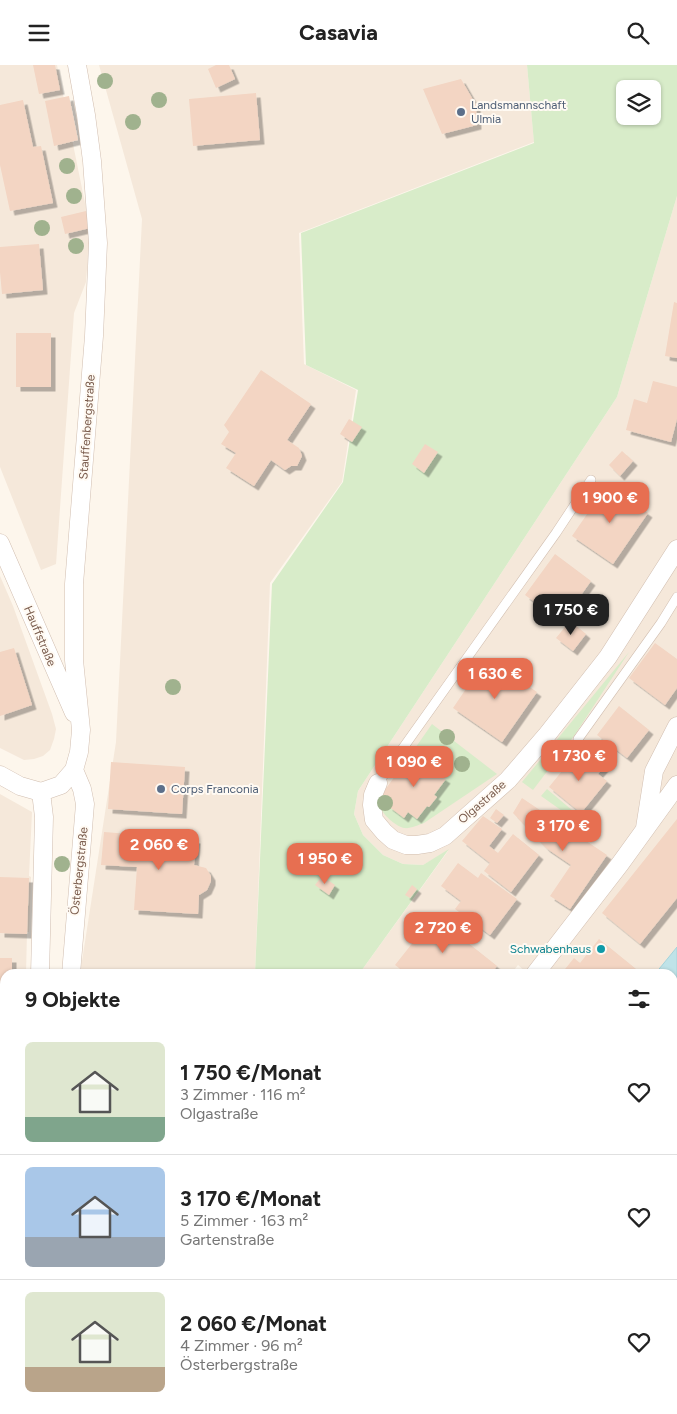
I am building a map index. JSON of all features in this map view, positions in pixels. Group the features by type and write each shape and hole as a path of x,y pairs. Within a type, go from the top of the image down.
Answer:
{"street":[{"name":"Stauffenbergstraße","path":"41,792 61,785 74,771 80,752 81,730 74,660 74,584 94,336 98,243 88,133 77,65"},
{"name":"Hauffstraße","path":"0,543 81,730"},
{"name":"Olgastraße","path":"378,783 373,795 374,820 384,833 393,840 406,845 417,845 430,843 445,835 508,780 546,736 608,657 677,549"},
{"path":"644,831 654,771 677,726"},
{"name":"Österbergstraße","path":"71,969 85,804 82,789 74,771"},
{"path":"0,775 20,786 41,792 44,817 40,969"},
{"path":"539,969 677,785"}],"lane":[{"path":"378,783 556,533 590,480"},
{"path":"578,739 661,623 677,597"}],"shaded area":[{"path":"0,65 57,65 90,228 86,282 74,313 56,564 41,570 0,467"},
{"path":"99,65 527,65 534,142 299,233 304,364 356,390 342,482 270,583 255,969 81,969 116,742 142,219"},
{"path":"677,196 677,947 659,969 522,969 518,965 515,969 363,969 448,851 423,865 403,864 383,855 363,835 354,814 358,791 617,397"},
{"path":"0,576 13,606 56,729 50,750 43,756 34,759 24,760 0,748"},
{"path":"0,794 32,812 26,969 0,969"}],"green space":[{"path":"527,65 677,65 677,196 617,397 358,791 354,814 363,835 383,855 403,864 423,865 449,849 363,969 255,969 272,584 343,482 358,390 306,365 301,233 534,143"},
{"path":"629,652 574,736 533,790 522,782"},
{"path":"432,724 497,774 424,823 411,827 400,827 383,813 380,806 382,794 392,801 405,817 408,812 417,819 437,797 434,795 445,779 432,770 435,766 425,759 422,762 411,754"},
{"path":"547,789 579,816 575,820 541,796"}],"water":[{"path":"677,947 677,969 659,969"}],"building":[{"path":"33,65 55,65 60,90 39,94"},
{"path":"216,65 229,65 235,79 216,88 208,69"},
{"path":"461,79 476,105 477,125 442,134 423,89"},
{"path":"256,93 260,140 193,146 189,99"},
{"path":"69,96 78,140 54,146 45,101"},
{"path":"23,100 33,147 41,146 53,203 10,211 0,165 0,105"},
{"path":"86,211 90,228 65,234 61,217"},
{"path":"39,244 43,290 2,294 0,247"},
{"path":"674,302 677,303 677,358 665,356"},
{"path":"16,333 51,333 51,387 16,387"},
{"path":"261,370 311,404 287,440 299,448 302,456 297,466 291,466 285,470 271,460 254,486 226,468 236,453 221,444 229,432 224,425"},
{"path":"653,381 677,387 677,419 671,442 626,430 634,399 647,403"},
{"path":"349,419 362,427 352,442 340,434"},
{"path":"425,444 438,452 424,473 412,464"},
{"path":"622,451 633,461 620,476 609,465"},
{"path":"607,485 648,513 613,564 572,536"},
{"path":"555,554 591,581 562,622 525,595"},
{"path":"570,621 586,634 573,651 556,638"},
{"path":"655,643 677,659 677,688 665,705 629,678"},
{"path":"14,648 32,705 0,716 0,652"},
{"path":"487,658 537,692 502,742 453,708"},
{"path":"619,706 649,730 627,758 597,735"},
{"path":"411,754 422,762 425,759 435,766 432,770 446,779 434,795 437,797 417,819 408,812 404,818 388,806 392,801 382,794"},
{"path":"575,755 584,762 589,755 604,767 598,774 607,781 581,813 549,787"},
{"path":"111,762 185,767 182,814 108,809"},
{"path":"522,798 607,855 570,909 550,896 571,865 546,848 513,813"},
{"path":"496,809 504,815 497,823 490,818"},
{"path":"483,816 502,829 489,846 498,853 513,834 539,855 511,892 484,871 490,863 462,841"},
{"path":"677,819 677,898 640,944 602,913"},
{"path":"104,832 196,839 194,865 206,868 211,876 207,890 199,895 198,914 134,910 137,867 101,865"},
{"path":"458,863 478,878 481,873 517,899 490,935 455,909 461,901 441,886"},
{"path":"322,876 335,885 329,895 315,885"},
{"path":"0,877 29,878 27,934 0,933"},
{"path":"412,885 417,889 410,898 405,895"},
{"path":"434,916 497,966 495,969 400,969 395,965"},
{"name":"Schwabenhaus","path":"599,939 636,969 565,969 574,958 580,963"},
{"path":"0,958 12,958 12,969 0,969"}],"place":[{"name":"Landsmannschaft Ulmia","path":"461,112"},
{"name":"Corps Franconia","path":"161,789"},
{"name":"Schwabenhaus","path":"601,949"}]}
